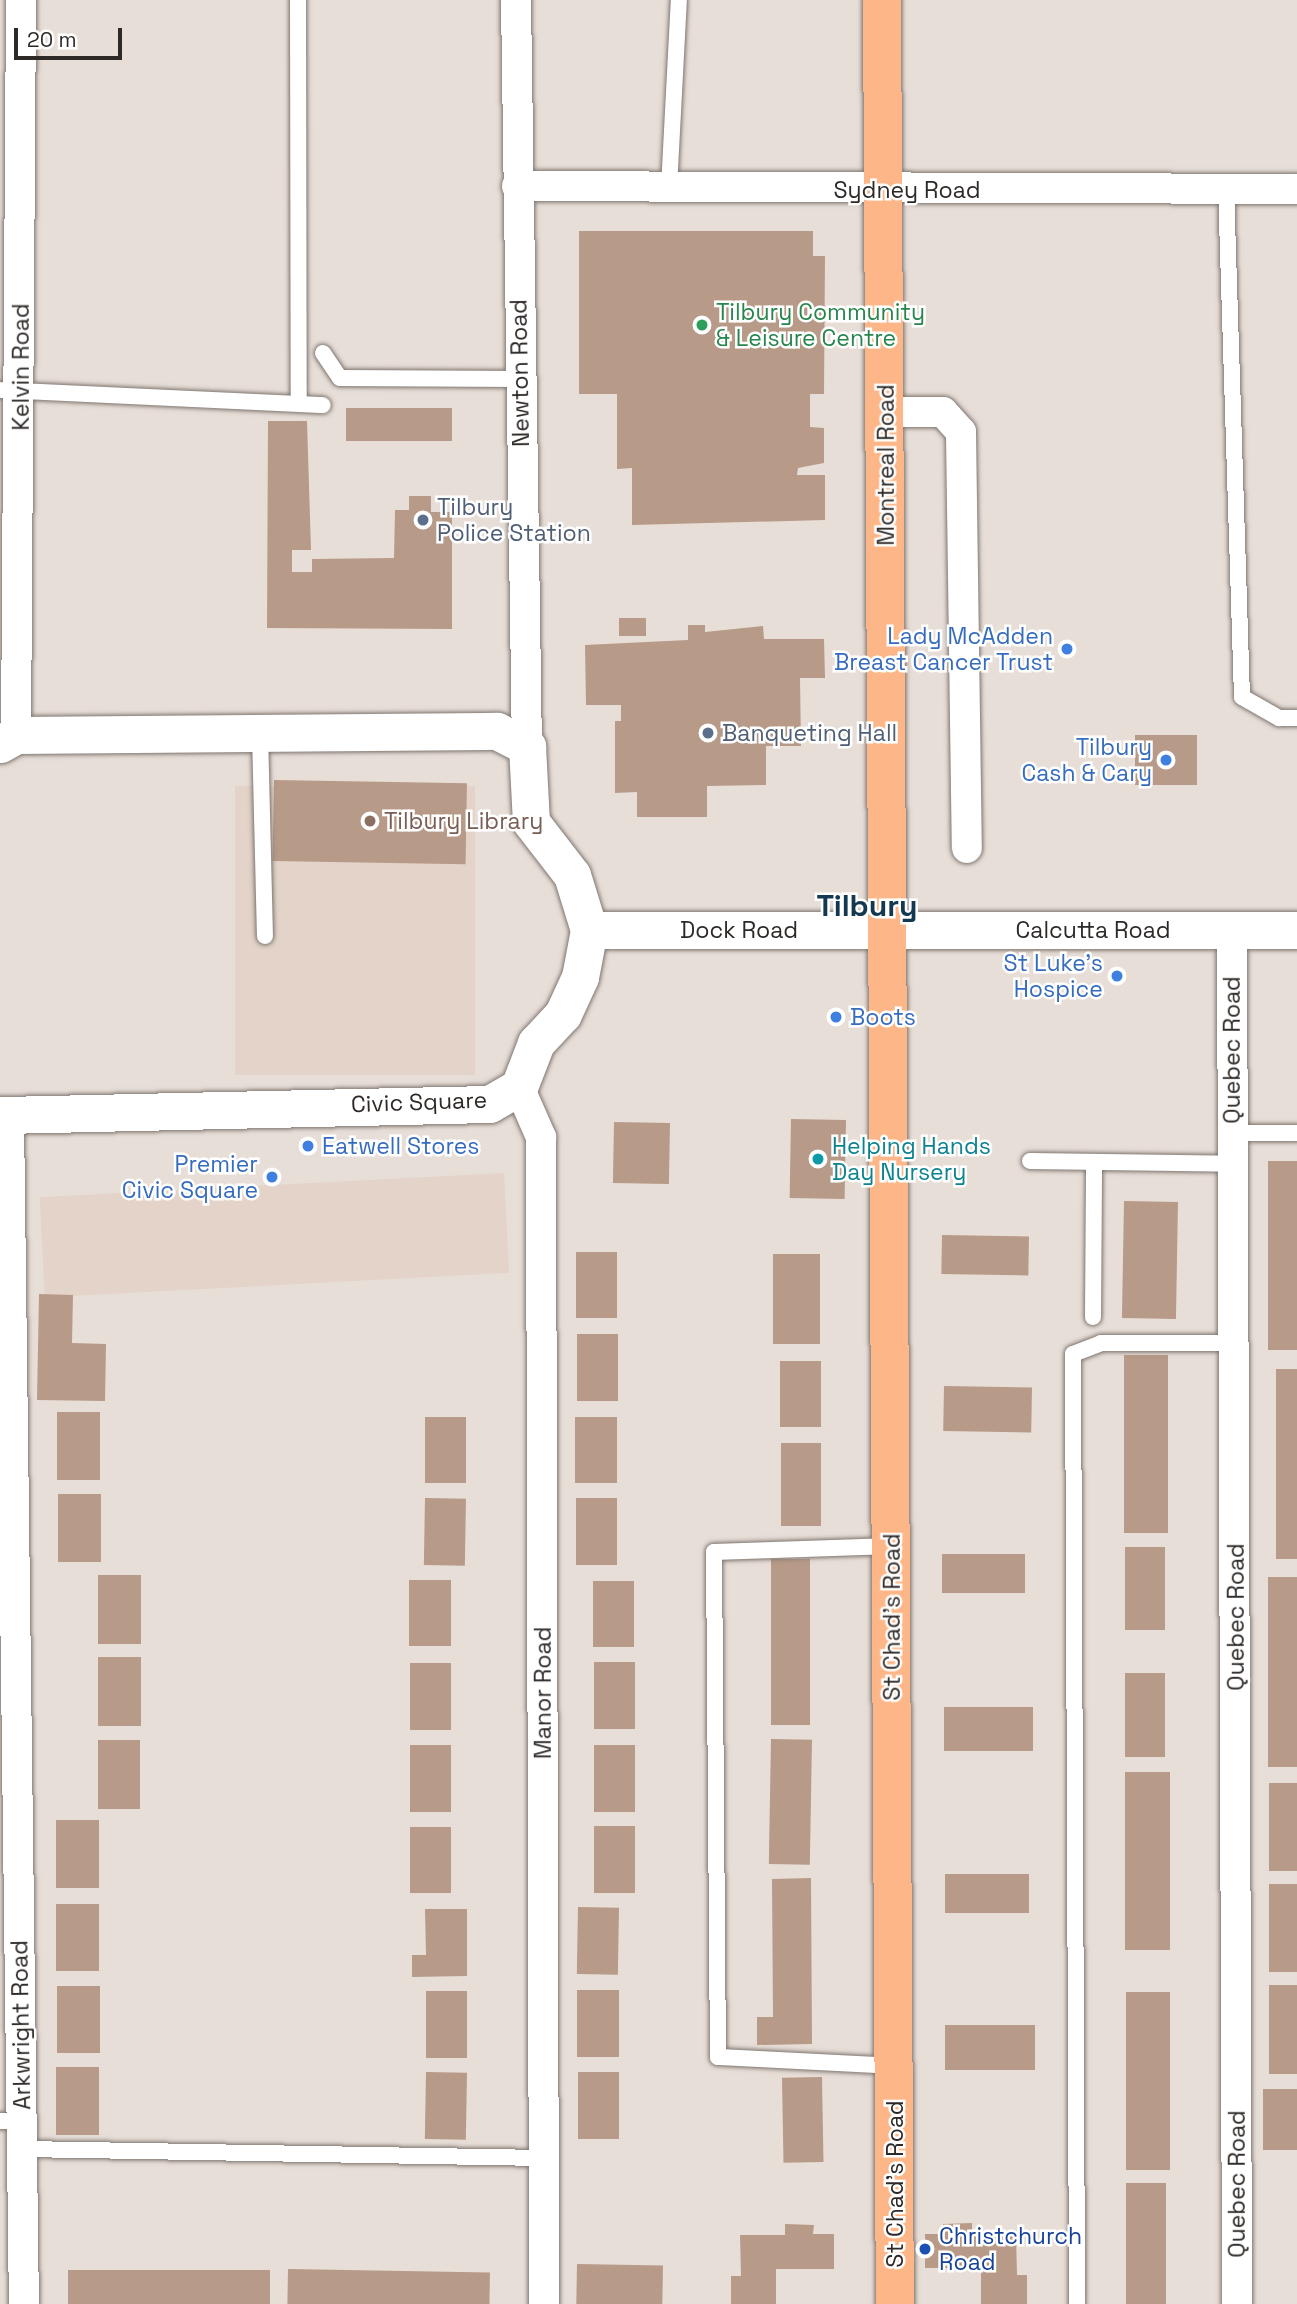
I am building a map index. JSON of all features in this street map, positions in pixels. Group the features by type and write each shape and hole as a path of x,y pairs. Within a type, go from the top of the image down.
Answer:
{"main road":[{"name":"Montreal Road","path":"882,0 890,930"},
{"name":"St Chad's Road","path":"890,930 895,2304"}],"street":[{"name":"Kelvin Road","path":"8,739 11,390 21,0"},
{"name":"Newton Road","path":"516,0 527,746"},
{"name":"Sydney Road","path":"517,186 884,190 1297,189"},
{"path":"885,412 943,412 961,432 967,848"},
{"path":"8,739 497,731 527,746"},
{"name":"Civic Square","path":"3,1113 489,1104 519,1087 536,1043 563,1014 580,977 589,930 572,875 531,822 527,746"},
{"name":"Dock Road","path":"589,930 890,930"},
{"name":"Calcutta Road","path":"890,930 1297,930"},
{"name":"Quebec Road","path":"1232,930 1236,1343 1237,2304"},
{"name":"Manor Road","path":"519,1087 541,1137 544,2304"},
{"name":"Arkwright Road","path":"3,1113 15,2130 24,2304"}],"lane":[{"path":"298,0 299,402"},
{"path":"669,188 679,0"},
{"path":"1226,188 1242,697 1279,718 1297,718"},
{"path":"323,353 340,378 521,379"},
{"path":"11,390 323,405"},
{"path":"261,733 265,936"},
{"path":"1232,1133 1297,1133"},
{"path":"1030,1161 1233,1164"},
{"path":"1093,1317 1094,1162"},
{"path":"1076,2304 1073,1354 1101,1343 1236,1343"},
{"path":"892,1546 714,1552 718,2057 894,2066"},
{"path":"15,2130 544,2158"}],"shaded area":[{"path":"235,786 475,786 475,1075 235,1075"},
{"path":"504,1173 509,1273 45,1297 40,1197"}],"building":[{"name":"Tilbury Community & Leisure Centre","path":"579,231 813,231 813,256 825,256 824,394 810,394 810,427 824,428 824,463 798,468 797,475 825,475 825,520 632,525 632,468 617,469 617,394 579,394"},
{"path":"346,408 452,408 452,441 346,441"},
{"name":"Tilbury Police Station","path":"268,421 307,421 311,550 292,550 292,572 312,572 312,559 394,558 395,510 409,510 409,496 431,496 431,512 452,512 452,629 267,628"},
{"path":"619,618 646,618 646,636 619,636"},
{"name":"Banqueting Hall","path":"688,625 705,625 705,632 763,626 764,639 824,639 825,678 800,678 801,746 766,746 766,785 707,786 707,817 637,817 637,792 615,793 615,721 621,721 621,705 586,705 585,645 688,640"},
{"name":"Tilbury Cash & Cary","path":"1135,735 1197,735 1197,785 1135,785"},
{"name":"Tilbury Library","path":"274,780 467,783 466,864 273,861"},
{"name":"Helping Hands Day Nursery","path":"791,1119 846,1120 845,1199 790,1198"},
{"path":"614,1122 670,1123 669,1184 613,1183"},
{"path":"1268,1161 1297,1161 1297,1350 1268,1350"},
{"path":"1124,1201 1178,1202 1176,1319 1122,1318"},
{"path":"942,1235 1029,1237 1028,1276 941,1274"},
{"path":"576,1252 617,1252 617,1318 576,1318"},
{"path":"773,1254 820,1254 820,1344 773,1344"},
{"path":"39,1294 73,1295 72,1343 106,1344 105,1401 37,1400"},
{"path":"577,1334 618,1334 618,1401 577,1401"},
{"path":"1124,1355 1168,1355 1168,1533 1124,1533"},
{"path":"780,1361 821,1361 821,1427 780,1427"},
{"path":"1276,1369 1297,1369 1297,1559 1276,1559"},
{"path":"944,1386 1032,1388 1031,1433 943,1431"},
{"path":"57,1412 100,1412 100,1480 57,1480"},
{"path":"425,1417 466,1417 466,1483 425,1483"},
{"path":"575,1417 617,1417 617,1483 575,1483"},
{"path":"781,1443 821,1443 821,1526 781,1526"},
{"path":"58,1494 101,1494 101,1562 58,1562"},
{"path":"425,1498 466,1499 465,1566 424,1565"},
{"path":"576,1498 617,1498 617,1565 576,1565"},
{"path":"1125,1547 1165,1547 1165,1630 1125,1630"},
{"path":"942,1554 1025,1554 1025,1593 942,1593"},
{"path":"771,1559 810,1559 810,1725 771,1725"},
{"path":"98,1575 141,1575 141,1644 98,1644"},
{"path":"1268,1577 1297,1577 1297,1767 1268,1767"},
{"path":"409,1580 451,1580 451,1646 409,1646"},
{"path":"593,1581 634,1581 634,1647 593,1647"},
{"path":"98,1657 141,1657 141,1726 98,1726"},
{"path":"594,1662 635,1662 635,1729 594,1729"},
{"path":"410,1663 451,1663 451,1730 410,1730"},
{"path":"1125,1673 1165,1673 1165,1757 1125,1757"},
{"path":"944,1707 1033,1707 1033,1751 944,1751"},
{"path":"771,1739 812,1740 810,1865 769,1864"},
{"path":"98,1740 140,1740 140,1809 98,1809"},
{"path":"410,1745 451,1745 451,1812 410,1812"},
{"path":"594,1745 635,1745 635,1812 594,1812"},
{"path":"1125,1772 1170,1772 1170,1950 1125,1950"},
{"path":"1269,1783 1297,1783 1297,1871 1269,1871"},
{"path":"56,1820 99,1820 99,1888 56,1888"},
{"path":"594,1826 635,1826 635,1893 594,1893"},
{"path":"410,1827 451,1827 451,1893 410,1893"},
{"path":"945,1874 1029,1874 1029,1913 945,1913"},
{"path":"811,1878 812,2044 757,2045 757,2017 773,2017 772,1879"},
{"path":"1269,1884 1297,1884 1297,1972 1269,1972"},
{"path":"56,1904 99,1904 99,1971 56,1971"},
{"path":"578,1907 619,1908 618,1975 577,1974"},
{"path":"425,1909 467,1909 467,1976 412,1977 412,1955 426,1955"},
{"path":"1269,1985 1297,1985 1297,2074 1269,2074"},
{"path":"57,1986 100,1986 100,2053 57,2053"},
{"path":"577,1990 619,1990 619,2057 577,2057"},
{"path":"426,1991 467,1991 467,2058 426,2058"},
{"path":"1126,1992 1170,1992 1170,2170 1126,2170"},
{"path":"945,2025 1035,2025 1035,2070 945,2070"},
{"path":"56,2067 99,2067 99,2135 56,2135"},
{"path":"426,2072 467,2073 466,2140 425,2139"},
{"path":"578,2072 619,2072 619,2139 578,2139"},
{"path":"822,2077 823,2162 783,2163 782,2078"},
{"path":"1263,2089 1297,2089 1297,2150 1263,2150"},
{"path":"1126,2183 1166,2183 1166,2304 1126,2304"},
{"path":"972,2223 972,2234 1016,2234 1017,2275 1027,2275 1027,2304 981,2304 981,2268 925,2268 925,2234 943,2234 943,2224"},
{"path":"785,2224 814,2225 813,2234 834,2234 834,2269 776,2269 776,2304 731,2304 731,2276 741,2276 740,2235 785,2235"},
{"path":"577,2264 663,2266 662,2304 576,2304"},
{"path":"288,2269 490,2273 489,2304 287,2304"},
{"path":"68,2270 270,2270 270,2304 68,2304"}],"place":[{"name":"Tilbury Community & Leisure Centre","path":"702,325"},
{"name":"Tilbury Police Station","path":"423,520"},
{"name":"Lady McAdden Breast Cancer Trust","path":"1067,649"},
{"name":"Banqueting Hall","path":"708,733"},
{"name":"Tilbury Cash & Cary","path":"1166,760"},
{"name":"Tilbury Library","path":"370,821"},
{"name":"St Luke's Hospice","path":"1117,976"},
{"name":"Boots","path":"836,1017"},
{"name":"Eatwell Stores","path":"308,1146"},
{"name":"Helping Hands Day Nursery","path":"818,1159"},
{"name":"Premier Civic Square","path":"272,1177"},
{"name":"Christchurch Road","path":"925,2249"}],"district":[{"name":"Tilbury","path":"867,906"}]}
